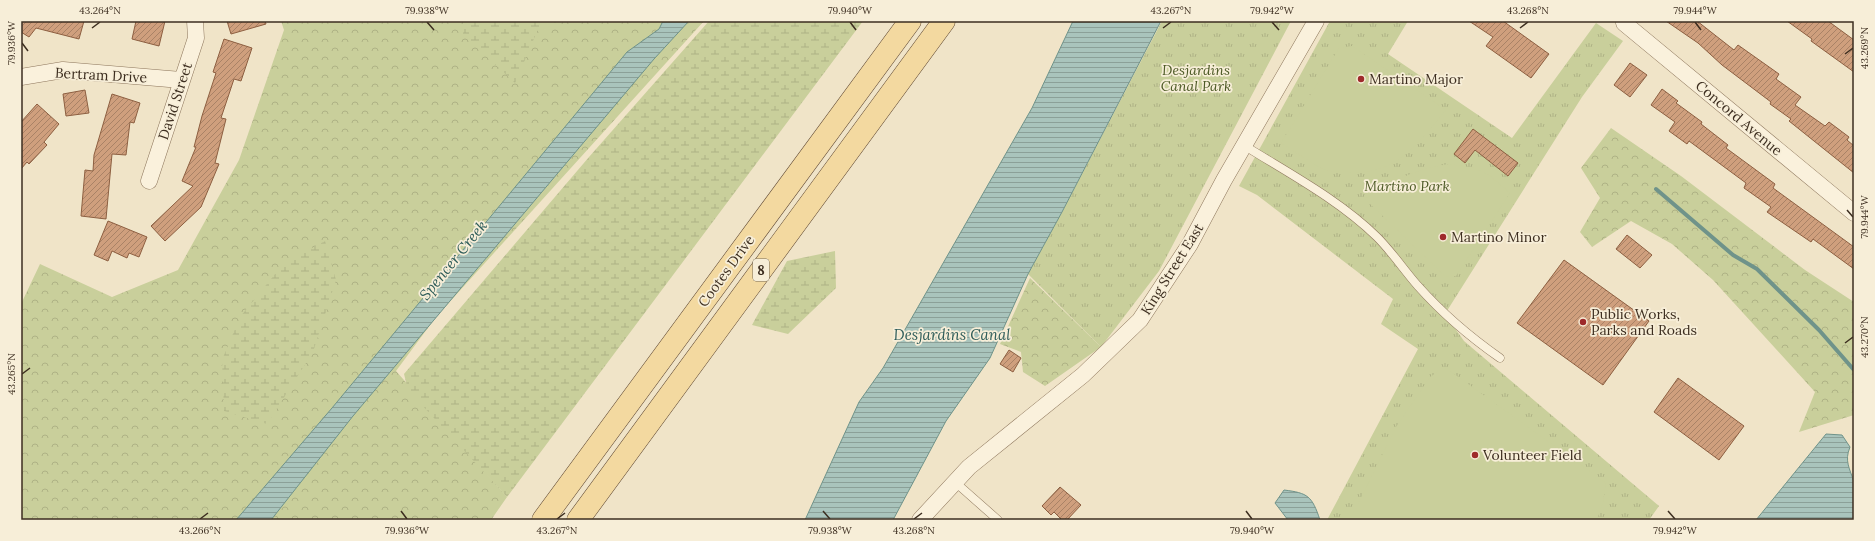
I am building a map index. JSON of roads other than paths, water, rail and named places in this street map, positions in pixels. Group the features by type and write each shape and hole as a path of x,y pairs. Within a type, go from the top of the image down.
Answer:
{"main road":[{"name":"Cootes Drive","path":"543,520 910,21"},
{"name":"Cootes Drive","path":"578,520 944,21"}],"street":[{"name":"David Street","path":"149,181 196,38 195,21"},
{"name":"King Street East","path":"920,520 969,467 1083,375 1140,320 1190,244 1316,21"},
{"name":"Concord Avenue","path":"1622,25 1854,213"},
{"name":"Bertram Drive","path":"21,76 63,70 181,80"}],"lane":[{"path":"1245,146 1333,201 1359,221 1389,250 1413,281 1440,309 1463,330 1500,358"},
{"path":"955,482 998,520"}],"water":[{"path":"663,21 689,21 654,59 353,416 271,520 236,520 332,408 627,52 659,29"},
{"name":"Desjardins Canal","path":"1073,21 1161,21 1062,212 1028,274 990,358 946,421 893,520 805,520 859,402 883,368 1032,108"},
{"path":"1826,434 1842,435 1850,447 1848,452 1849,469 1855,486 1854,520 1756,520"},
{"path":"1284,490 1304,494 1308,497 1320,520 1288,520 1275,503"}],"waterway":[{"path":"1656,189 1733,255 1757,269 1819,330 1854,370"}],"place":[{"name":"Martino Major","path":"1361,79"},
{"name":"Martino Minor","path":"1443,237"},
{"name":"Public Works, Parks and Roads","path":"1583,322"},
{"name":"Volunteer Field","path":"1475,455"}],"park label":[{"name":"Desjardins Canal Park","path":"1196,78"},
{"name":"Martino Park","path":"1407,186"}],"water label":[{"name":"Spencer Creek","path":"453,260"}]}
